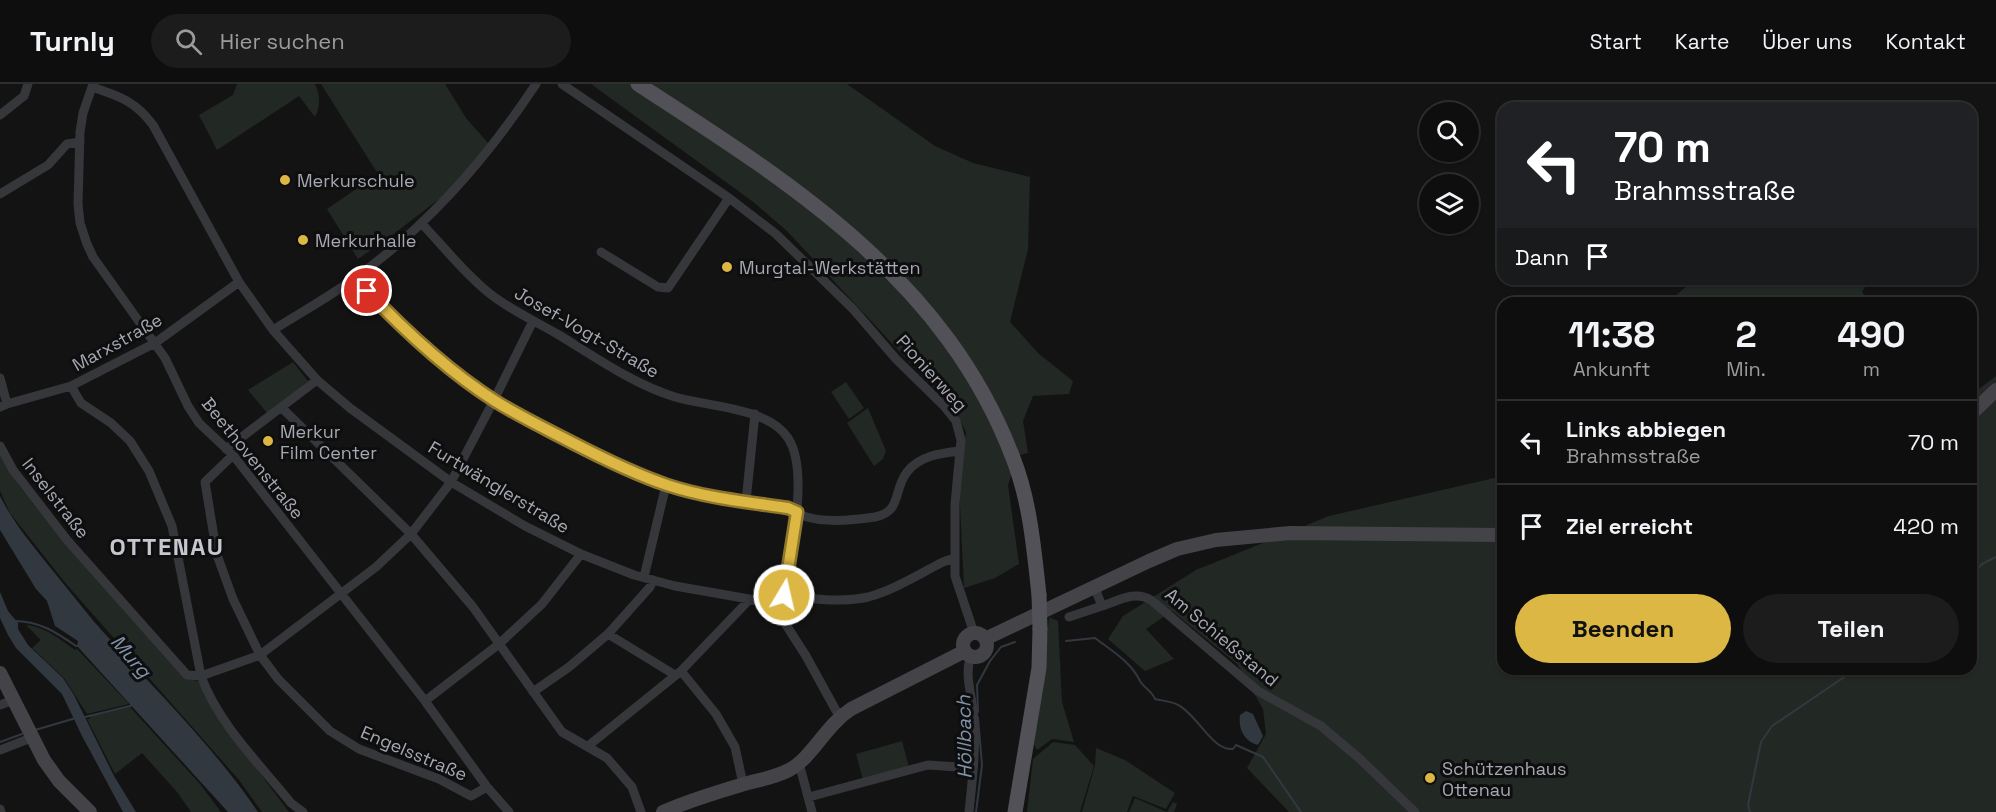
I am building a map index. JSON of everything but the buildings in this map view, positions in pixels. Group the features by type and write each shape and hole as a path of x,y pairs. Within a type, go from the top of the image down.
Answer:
{"main road":[{"path":"638,84 776,176 849,232 899,279 932,317 970,370 992,409 1014,459 1031,524 1039,595 1039,668 1015,812"}],"street":[{"path":"0,115 24,96 28,84"},
{"path":"273,330 355,278 422,224 472,170 536,84"},
{"name":"Pionierweg","path":"562,84 729,198 777,234 853,309 896,359 944,406 956,421 960,451 955,504 955,576 980,636"},
{"name":"Beethovenstraße","path":"93,86 83,113 78,204 80,223 93,257 155,343 199,423 230,452 425,701 487,787 509,812"},
{"name":"Furtwänglerstraße","path":"93,86 120,97 142,110 153,125 238,282 273,330 317,380 350,408 451,482 525,526 581,554 648,579 772,603"},
{"path":"0,194 48,165 67,144 80,142"},
{"path":"601,252 658,287 668,288 729,198"},
{"name":"Josef-Vogt-Straße","path":"422,224 476,282 500,302 618,372 679,398 755,414 782,429 795,451 797,468 797,512 784,595"},
{"path":"355,278 426,348 494,400 583,448 666,485 692,492 788,508 807,517 822,519 878,516 890,511 894,506 899,485 907,472 918,462 944,453 960,451"},
{"name":"Marxstraße","path":"4,405 71,386 155,343 238,282"},
{"path":"201,676 260,655 376,567 411,534 451,482 533,321"},
{"path":"0,378 4,405"},
{"path":"230,452 317,380"},
{"path":"71,386 81,403 111,423 130,441 149,471 172,526 201,676 217,712 291,803 303,812"},
{"path":"1977,408 1996,390"},
{"path":"282,408 411,534 473,607 562,732 608,758 632,787 641,812"},
{"path":"746,501 755,414"},
{"name":"Inselstraße","path":"0,446 13,470 67,540 187,675 201,676"},
{"name":"Engelsstraße","path":"230,452 205,482 217,555 233,599 260,655 278,679 330,731 358,749 439,779 471,796 487,787"},
{"path":"533,692 569,667 608,634 650,587 648,579 666,485"},
{"path":"969,812 975,720 965,640 980,636 1062,601 1177,549 1216,540 1290,532 1497,536"},
{"path":"425,701 499,644 542,604 581,554"},
{"path":"839,717 806,656 772,603 784,595 815,599 866,597 954,558"},
{"path":"1094,586 1102,606"},
{"name":"Am Schießstand","path":"1069,617 1135,594 1143,595 1258,691 1321,726 1360,759 1415,812"},
{"path":"588,746 678,673 750,599"},
{"path":"608,634 678,673 716,714 735,747 743,784"},
{"path":"663,812 687,807 743,784 769,778 799,764 839,717 851,709 968,653 978,657 984,653 987,646 980,636"},
{"path":"0,673 6,702 59,781 90,812"},
{"path":"0,750 31,738"},
{"path":"799,764 812,812"},
{"path":"809,797 927,765 973,768"}],"shaded area":[{"path":"237,84 315,84 319,100 317,113 315,117 299,96 217,150 199,115 233,95"},
{"path":"321,84 445,84 466,118 488,143 456,186 358,259 327,209 378,174"},
{"path":"591,84 847,84 935,146 973,163 1030,177 1028,249 1010,322 1039,354 1073,381 1069,394 1033,396 1023,421 1028,453 1017,456 1008,485 1019,564 995,578 964,588 959,485 966,432 956,412 787,231 752,201"},
{"path":"1688,285 1866,285 1862,292 1867,297 1674,297"},
{"path":"293,362 308,381 267,413 248,390"},
{"path":"1996,376 1996,812 1289,812 1247,768 1266,734 1263,709 1237,664 1172,611 1146,629 1174,659 1145,671 1108,639 1123,616 1196,570 1329,516 1497,477 1497,675 1977,675 1977,390"},
{"path":"846,382 864,408 849,419 831,392"},
{"path":"868,408 886,451 883,459 874,466 847,423"},
{"path":"0,455 20,487 66,545 186,678 200,682 214,712 289,812 262,812 239,780 67,585 10,513 0,491"},
{"name":"Murg","path":"0,496 21,530 100,629 223,765 258,812 228,812 77,646 78,641 55,626 47,601 36,589 0,530"},
{"path":"0,592 8,611 18,623 18,629 28,645 63,678 74,695 114,776 136,812 123,812 62,694 16,648 0,618"},
{"path":"1049,617 1058,621 1062,702 1074,742 1052,739 1037,750 1033,743 1042,690"},
{"path":"26,625 46,631 75,650 77,649 129,704 87,714 64,678 32,648 41,640"},
{"path":"130,707 200,784 221,812 191,812 177,792 142,753 115,774 87,719 90,719 90,716"},
{"path":"1246,711 1253,714 1263,736 1258,745 1249,741 1241,730 1240,715"},
{"path":"902,741 909,767 863,780 856,754"},
{"path":"1053,742 1075,745 1094,766 1080,812 1027,812 1033,759"},
{"path":"1096,748 1125,760 1175,793 1166,809 1133,796 1127,812 1082,812 1095,765"},
{"path":"1135,798 1167,812 1129,812"},
{"path":"1173,802 1177,804 1174,812 1167,812"}],"waterway":[{"path":"1977,569 1982,564 1996,557"},
{"path":"14,621 39,625 79,646"},
{"name":"Höllbach","path":"1066,641 1095,638 1126,662 1155,699 1178,705 1192,716 1218,744 1233,749 1236,745 1263,757 1301,812"},
{"name":"Höllbach","path":"978,712 977,685 990,661 1001,647 1015,642"},
{"path":"1750,812 1748,805 1761,742 1772,726 1847,675"},
{"path":"85,717 134,705"},
{"path":"35,730 76,718"},
{"name":"Höllbach","path":"976,812 982,765 978,718"},
{"path":"0,742 22,734"}],"place":[{"name":"Merkurschule","path":"285,180"},
{"name":"Merkurhalle","path":"303,240"},
{"name":"Murgtal-Werkstätten","path":"727,267"},
{"name":"Merkur Film Center","path":"268,441"},
{"name":"Schützenhaus Ottenau","path":"1430,778"}],"district":[{"name":"OTTENAU","path":"167,546"}],"route":[{"path":"367,291 426,348 494,400 583,448 666,485 713,496 788,508 797,512 784,595"}]}
